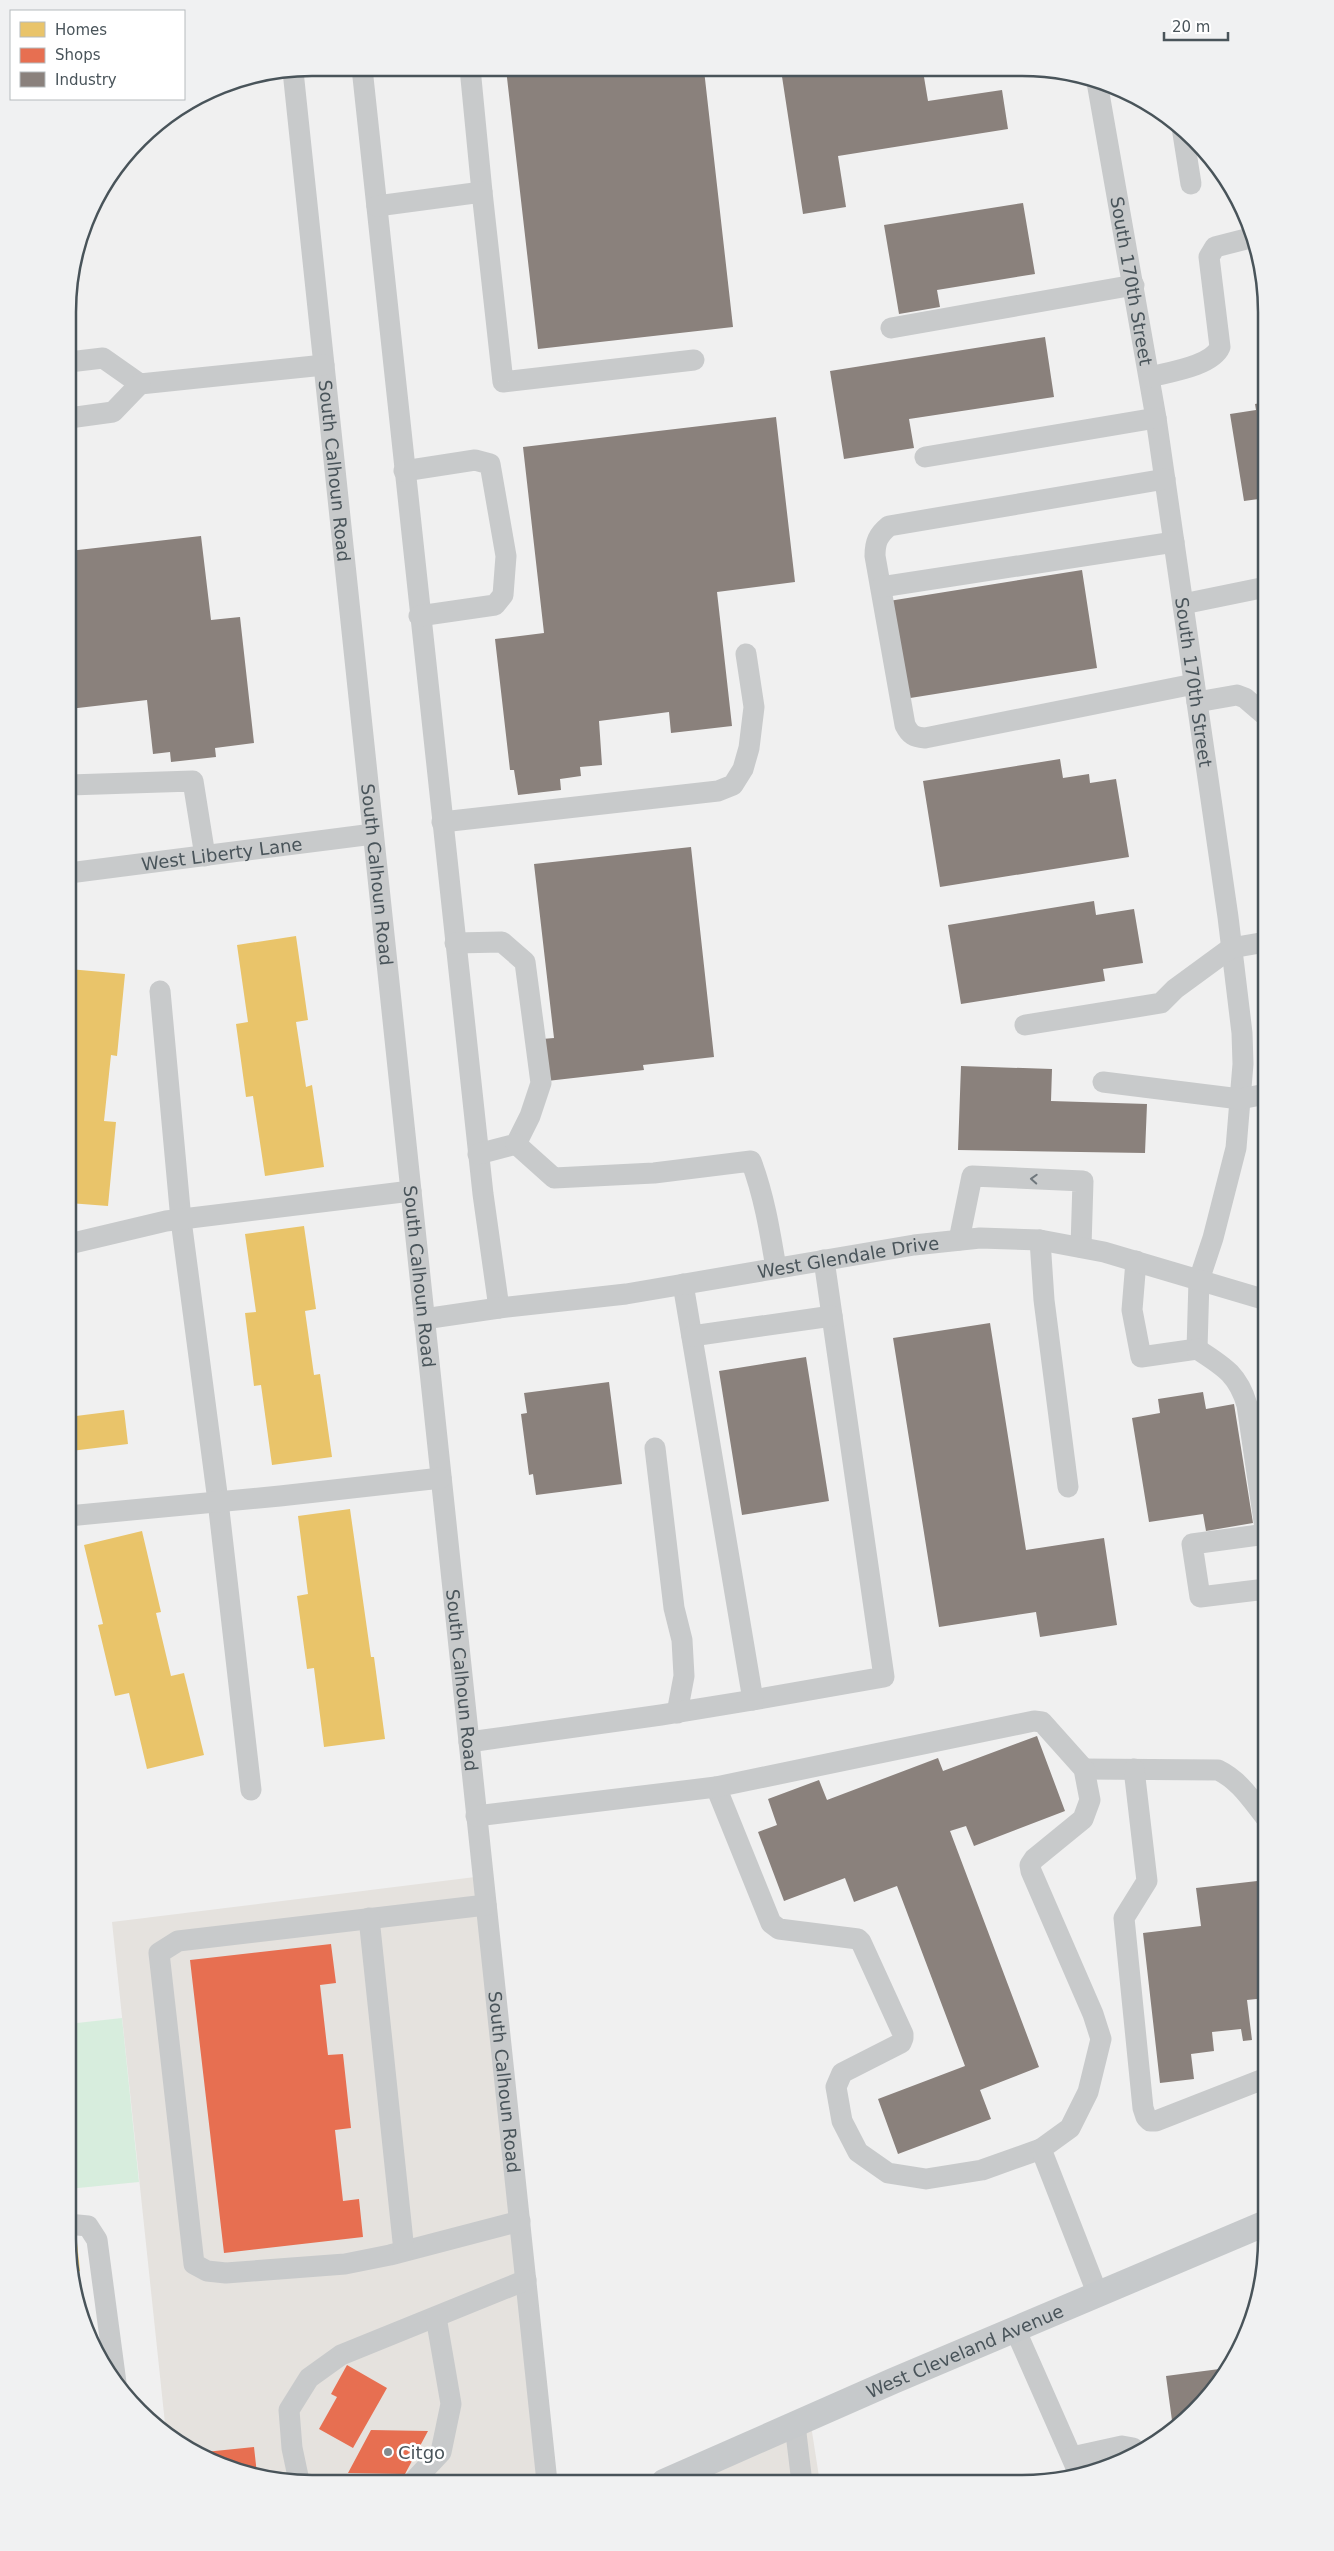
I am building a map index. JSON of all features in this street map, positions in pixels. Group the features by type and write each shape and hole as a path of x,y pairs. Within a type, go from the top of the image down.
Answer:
{"main road":[{"name":"West Cleveland Avenue","path":"680,2475 1258,2226"}],"street":[{"path":"363,76 419,616 478,1154 499,1308"},
{"path":"471,76 503,382 694,360"},
{"name":"South Calhoun Road","path":"294,77 546,2475"},
{"name":"South 170th Street","path":"1099,90 1150,377 1232,948 1242,1033 1243,1064 1236,1148 1213,1238 1199,1280 1196,1349"},
{"path":"1184,141 1191,184"},
{"path":"377,206 482,192"},
{"path":"1150,377 1188,368 1212,358 1218,352 1220,347 1209,257 1214,247 1246,239"},
{"path":"891,328 1134,285"},
{"path":"76,361 102,358 140,384"},
{"path":"76,417 113,412 140,384 324,364"},
{"path":"925,457 1156,418"},
{"path":"404,471 475,460 490,464 506,556 503,594 495,605 419,616"},
{"path":"1165,479 889,526 880,533 875,544 905,725 909,733 925,738 1196,693 1237,696 1244,698 1258,709"},
{"path":"881,587 1174,542"},
{"path":"1183,604 1258,589"},
{"path":"442,822 718,791 733,785 743,769 749,748 754,707 746,654"},
{"path":"76,785 193,781 205,856"},
{"name":"West Liberty Lane","path":"76,872 373,834"},
{"path":"456,943 502,942 525,962 542,1083 530,1116 516,1144 478,1154"},
{"path":"1025,1025 1161,1002 1175,989 1232,948 1258,943"},
{"path":"160,991 181,1220 218,1501 251,1790"},
{"path":"1103,1082 1240,1099 1258,1096"},
{"path":"516,1144 554,1178 654,1173 751,1160 766,1213 776,1268"},
{"path":"960,1240 972,1176 1083,1182 1081,1247"},
{"path":"76,1242 166,1221 411,1191"},
{"name":"West Glendale Drive","path":"424,1319 499,1308 626,1294 824,1260 980,1238 1040,1240 1081,1247 1136,1261 1258,1298"},
{"path":"1040,1240 1044,1300 1068,1487"},
{"path":"469,1742 677,1713 884,1677 824,1260"},
{"path":"1136,1261 1132,1310 1141,1357 1196,1349 1228,1369 1242,1388 1247,1406 1258,1480"},
{"path":"683,1284 753,1700"},
{"path":"692,1336 832,1316"},
{"path":"655,1448 674,1608 682,1640 684,1676 677,1713"},
{"path":"76,1515 441,1478"},
{"path":"1258,1535 1192,1544 1200,1597 1258,1590"},
{"path":"476,1816 716,1787 1034,1720 1048,1728 1084,1768 1090,1800 1083,1820 1034,1859 1030,1865 1093,2014 1101,2039 1088,2092 1070,2128 1041,2149 982,2170 926,2179 888,2173 858,2152 842,2121 836,2087 838,2080 842,2073 901,2043 904,2038 861,1942 780,1929 770,1923 716,1787"},
{"path":"1084,1768 1218,1770 1240,1785 1258,1808"},
{"path":"1134,1769 1147,1880 1124,1918 1143,2108 1146,2117 1150,2121 1156,2121 1258,2081"},
{"path":"486,1904 178,1941 159,1952 194,2264 207,2271 226,2273 345,2264 520,2221"},
{"path":"369,1918 404,2251"},
{"path":"1041,2149 1098,2295"},
{"path":"76,2225 88,2226 97,2240 105,2351"},
{"path":"298,2474 292,2448 289,2410 309,2378 341,2355 526,2280"},
{"path":"419,2475 440,2452 451,2404 436,2317"},
{"path":"1016,2329 1075,2466 1122,2446 1131,2448"},
{"path":"795,2425 801,2475"}],"shaded area":[{"path":"483,1876 546,2475 313,2475 282,2473 251,2467 222,2457 194,2443 165,2423 112,1922"},
{"path":"810,2419 819,2475 680,2475"}],"green space":[{"path":"122,2018 139,2182 76,2188 76,2023"}],"building: Homes":[{"path":"296,936 308,1020 296,1022 306,1087 312,1085 324,1167 265,1176 253,1096 246,1097 236,1024 248,1022 237,945"},
{"path":"76,970 125,974 117,1056 111,1055 104,1121 116,1122 108,1206 76,1204"},
{"path":"304,1226 316,1309 305,1311 314,1375 320,1374 332,1457 272,1465 261,1385 254,1386 245,1313 256,1312 245,1234"},
{"path":"124,1410 128,1444 76,1450 76,1416"},
{"path":"350,1509 371,1657 374,1657 385,1739 324,1747 314,1668 307,1669 297,1596 308,1594 298,1516"},
{"path":"142,1531 161,1612 156,1613 171,1676 184,1673 204,1755 147,1769 129,1693 115,1696 98,1625 103,1624 84,1545"},
{"path":"76,2243 80,2271 78,2271 78,2269"}],"building: Shops":[{"path":"331,1944 336,1983 320,1985 328,2055 343,2054 351,2128 335,2130 343,2201 359,2199 363,2237 224,2253 190,1960"},
{"path":"347,2365 387,2388 353,2448 319,2429 337,2397 331,2394"},
{"name":"Citgo","path":"371,2430 428,2431 405,2474 348,2473"},
{"path":"254,2447 256,2468 222,2457 211,2451"}],"building: Industry":[{"path":"507,76 705,76 733,327 538,349"},
{"path":"782,76 924,76 928,101 1002,90 1008,129 838,156 846,207 803,214"},
{"path":"1023,203 1035,274 937,290 940,307 899,314 884,225"},
{"path":"1045,337 1054,397 909,419 914,448 844,459 830,371"},
{"path":"1258,403 1258,499 1244,501 1230,414 1256,410 1255,404"},
{"path":"776,417 795,582 717,592 732,726 671,733 669,712 599,721 602,765 580,767 581,776 560,779 561,790 518,795 514,770 510,770 495,639 544,633 523,447"},
{"path":"201,536 211,620 240,617 254,743 215,748 216,757 171,762 170,752 153,754 147,700 76,708 76,550"},
{"path":"1082,570 1097,668 904,699 889,601"},
{"path":"1060,759 1063,778 1089,774 1090,783 1116,779 1129,857 940,887 923,781"},
{"path":"691,847 714,1057 643,1065 644,1070 547,1081 542,1039 554,1038 534,864"},
{"path":"1094,901 1096,915 1134,909 1143,963 1103,969 1105,981 961,1004 948,925"},
{"path":"961,1066 1052,1069 1051,1101 1147,1104 1145,1153 958,1150"},
{"path":"990,1323 1026,1550 1104,1538 1117,1625 1040,1637 1036,1612 939,1627 893,1338"},
{"path":"806,1357 829,1501 742,1515 719,1371"},
{"path":"609,1382 622,1484 536,1495 533,1474 529,1475 521,1414 527,1413 524,1393"},
{"path":"1203,1392 1206,1409 1234,1404 1253,1523 1206,1531 1203,1514 1149,1522 1132,1418 1160,1413 1158,1399"},
{"path":"1037,1736 1065,1811 974,1846 966,1826 950,1831 1039,2067 980,2090 991,2119 898,2154 878,2099 965,2066 897,1886 854,1902 845,1878 784,1901 758,1832 777,1825 768,1799 819,1780 827,1800 938,1758 943,1771"},
{"path":"1258,1881 1258,1999 1247,2000 1252,2040 1243,2041 1241,2029 1212,2032 1214,2051 1191,2054 1194,2079 1160,2083 1143,1933 1201,1926 1196,1888"},
{"path":"1219,2369 1189,2406 1172,2420 1166,2376"}],"place":[{"name":"Citgo","path":"388,2452"}]}
